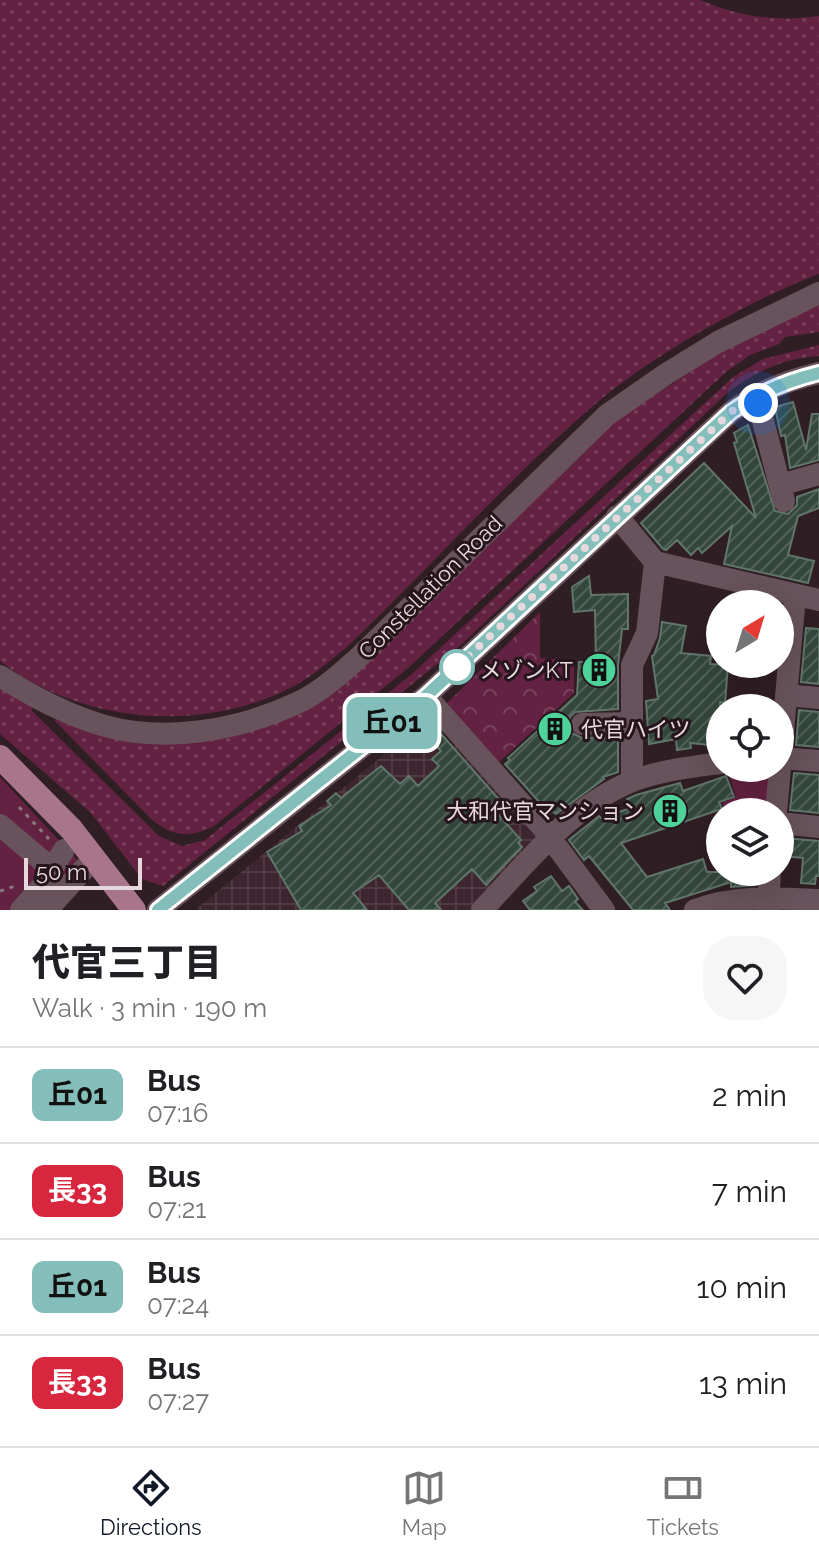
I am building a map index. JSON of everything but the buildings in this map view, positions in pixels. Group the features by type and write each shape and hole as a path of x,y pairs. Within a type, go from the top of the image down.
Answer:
{"main road":[{"path":"0,757 72,830 134,910"}],"street":[{"name":"Constellation Road","path":"0,676 67,713 108,727 142,732 182,733 223,728 258,719 299,702 331,683 356,660 607,415 718,342 819,293"},
{"path":"158,910 426,696 731,412 756,394 819,373"},
{"path":"756,394 782,493 819,474"},
{"path":"617,516 655,562 819,600"},
{"path":"632,781 632,665 647,633 655,562"},
{"path":"786,694 795,595"},
{"path":"426,696 551,838 604,910"},
{"path":"794,696 819,698"},
{"path":"582,724 632,723"},
{"path":"794,759 819,761"},
{"path":"482,910 551,838 595,800 632,781 706,766"},
{"path":"794,824 819,827"},
{"path":"0,825 58,860 44,884 21,910"},
{"path":"47,910 94,858"},
{"path":"695,910 734,899 768,904 819,900"}],"shaded area":[{"path":"415,729 442,756 459,741 542,836 473,910 195,910"}],"green space":[{"path":"0,0 700,0 758,17 819,16 819,274 732,314 617,386 530,463 347,647 303,681 267,698 229,710 189,716 148,716 108,710 69,699 33,683 0,661"},
{"path":"819,305 819,332 785,337 779,344 750,355 726,372 408,668 214,826 197,833 183,834 153,821 54,720 62,719 122,737 302,708 612,423 721,352"},
{"path":"819,345 819,356 770,368 726,394 463,643 163,886 142,879 91,813 0,734 0,686 32,705 32,711 159,836 182,846 205,840 412,674 733,377 763,359"},
{"path":"540,612 540,658 574,661 574,693 498,763 447,703"},
{"path":"0,777 81,864 38,910 0,910"},
{"path":"731,782 772,782 771,798 734,798 736,797"}],"bus line":[{"name":"丘01","path":"158,910 426,696 731,412 756,394 819,373"}],"place":[{"name":"メゾンKT","path":"599,670"},
{"name":"代官ハイツ","path":"555,729"},
{"name":"大和代官マンション","path":"670,811"}],"route":[{"path":"457,667 447,676 731,412 756,394 758,403"}]}
